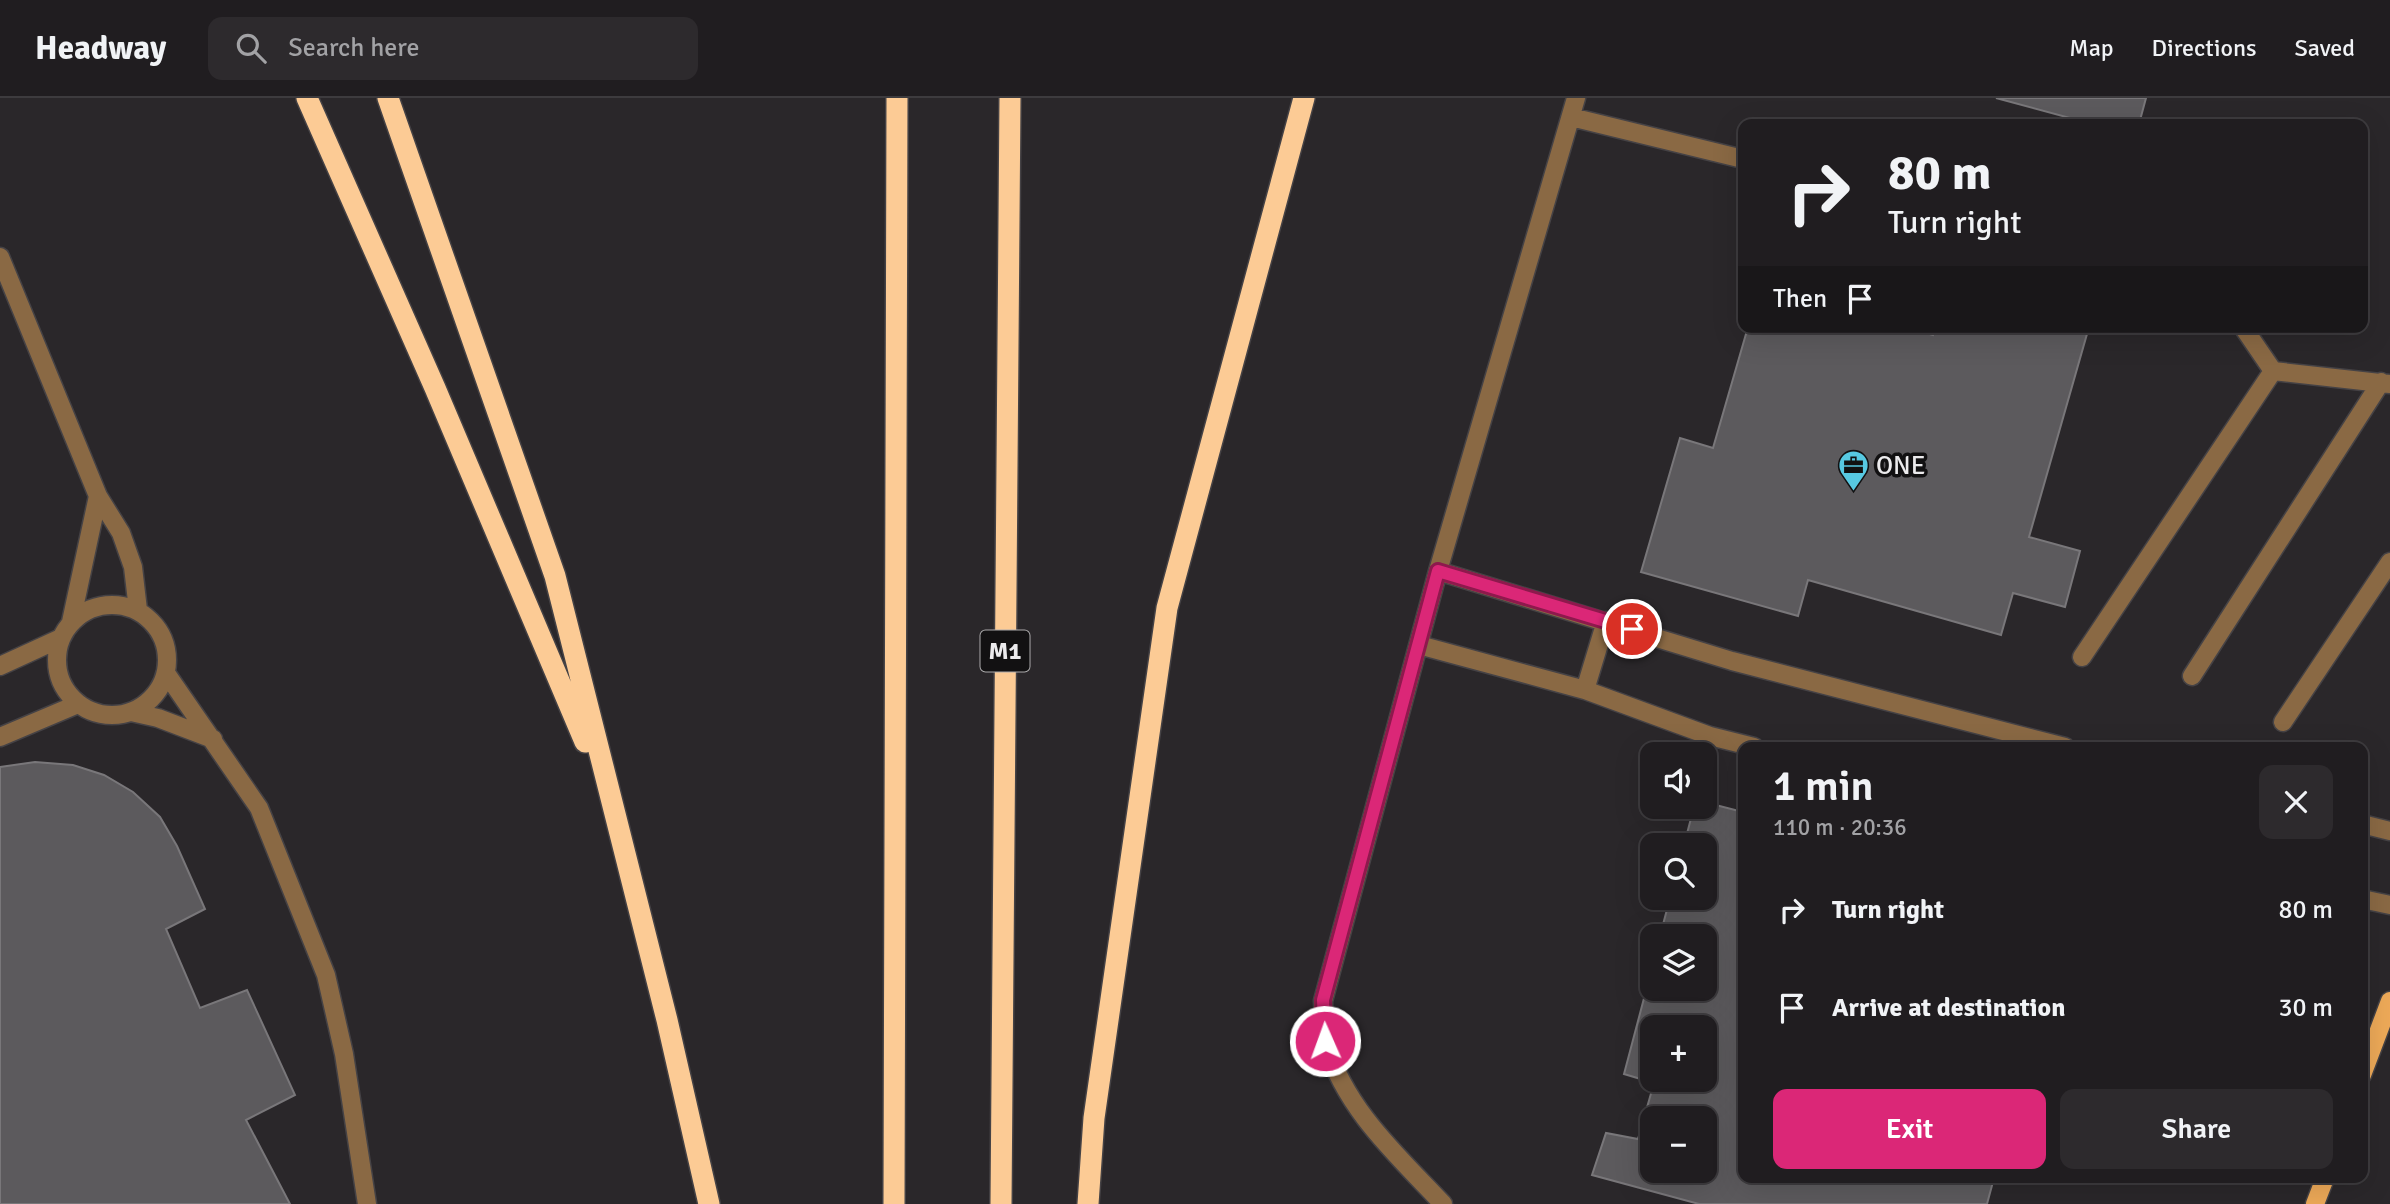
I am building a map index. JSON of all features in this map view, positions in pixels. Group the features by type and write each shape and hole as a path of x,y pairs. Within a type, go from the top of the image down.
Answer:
{"highway":[{"path":"307,98 435,388 611,802"},
{"path":"388,98 555,576 667,1020 709,1204"},
{"path":"894,1204 897,98"},
{"name":"M1","path":"1000,1204 1010,98"},
{"path":"1088,1204 1094,1118 1167,608 1304,98"}],"main road":[{"path":"2368,1059 2390,1001"},
{"path":"2315,1204 2323,1183"}],"lane":[{"path":"1443,1204 1366,1123 1344,1087 1325,1041 1323,1000 1438,571 1576,98"},
{"path":"1571,117 1738,158"},
{"path":"0,257 98,496 121,533 132,567 138,610"},
{"path":"2192,676 2385,383 2273,371 2247,333"},
{"path":"2081,657 2273,371"},
{"path":"71,622 98,496"},
{"path":"2283,722 2390,562"},
{"path":"1438,571 1732,661 2046,742"},
{"path":"121,604 138,610 153,621 163,637 167,654 166,673 159,690 146,703 131,712 113,716 78,704 66,691 56,656 61,638 71,622 85,611 102,605 121,604"},
{"path":"1584,690 1606,621"},
{"path":"0,666 61,638"},
{"path":"1419,645 1584,690 1710,737 1738,743"},
{"path":"166,673 259,808 326,975 344,1054 367,1204"},
{"path":"0,737 78,704"},
{"path":"131,712 158,718 213,739"},
{"path":"2368,826 2390,831"},
{"path":"2368,900 2390,905"}],"building":[{"path":"1996,98 2146,98 2140,119 2074,119"},
{"name":"ONE","path":"1746,333 2087,333 2029,537 2080,551 2065,607 2013,593 2001,635 1808,580 1798,616 1641,572 1680,438 1713,448"},
{"path":"35,762 73,765 104,775 133,792 160,817 177,846 205,909 166,929 200,1008 247,990 295,1095 246,1120 290,1204 0,1204 0,767"},
{"path":"1717,805 1738,811 1738,1183 1993,1183 1987,1204 1699,1204 1592,1175 1606,1133 1638,1139 1640,1132 1640,1183 1717,1183 1717,1106 1647,1106 1651,1092 1717,1092 1717,1015 1640,1015 1640,1079 1624,1074 1643,1001 1717,1001 1717,924 1663,924 1667,910 1717,910 1717,833 1687,833 1691,819 1717,819"}],"place":[{"name":"ONE","path":"1853,492"}],"route":[{"path":"1325,1041 1323,1000 1438,571 1632,629"}]}
